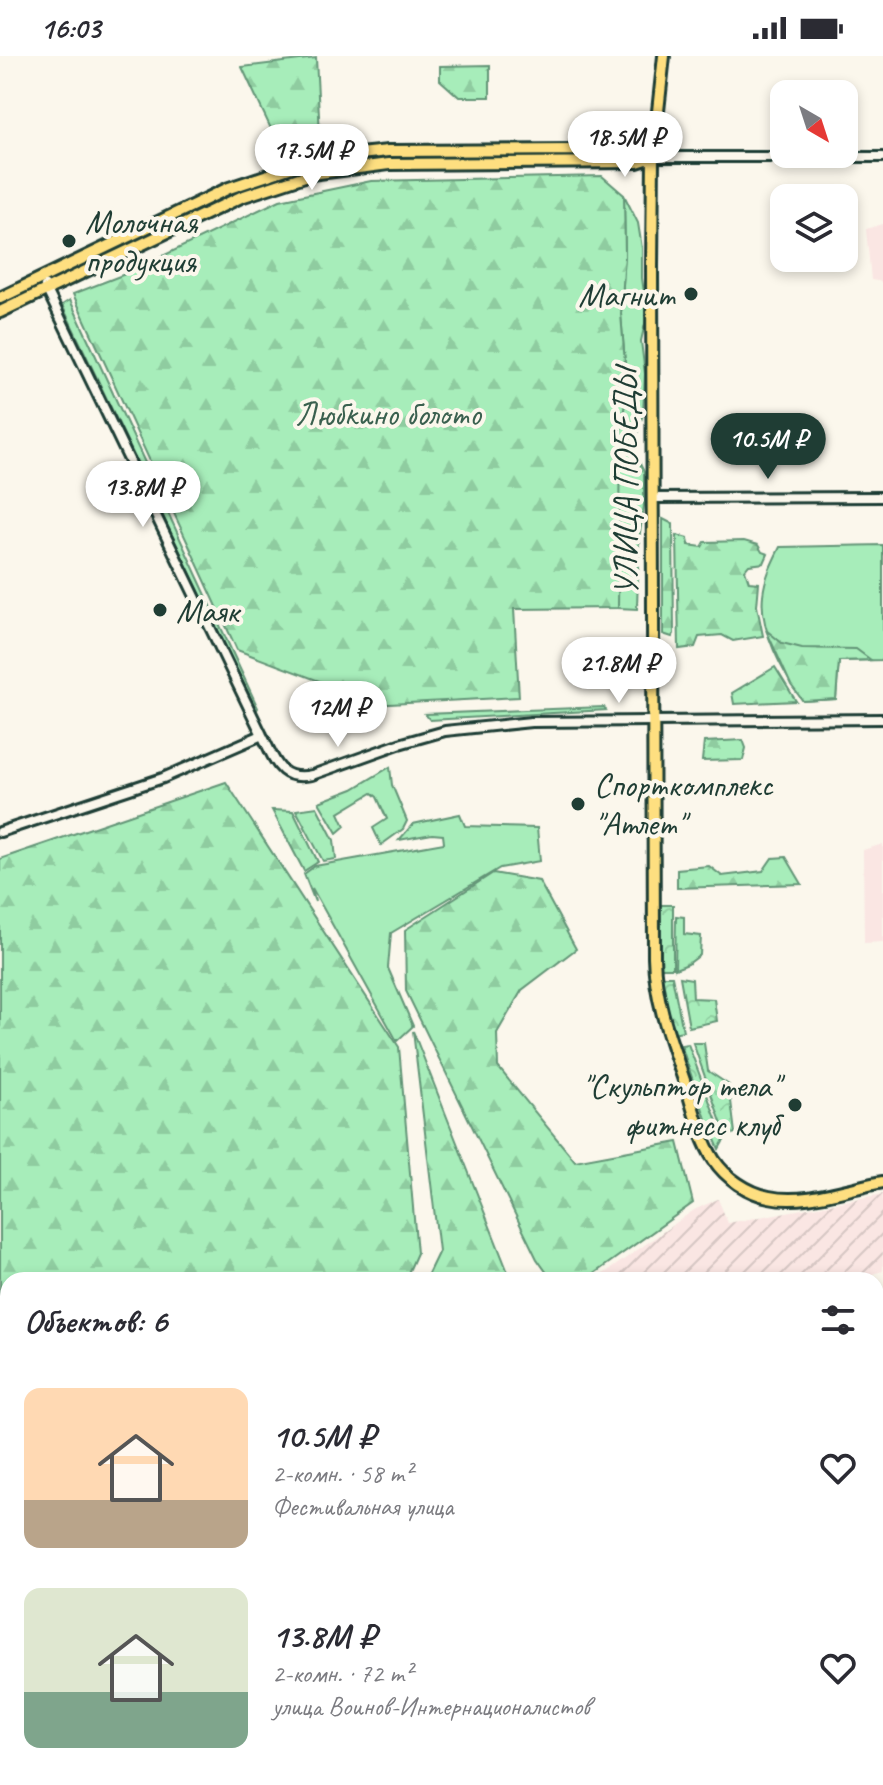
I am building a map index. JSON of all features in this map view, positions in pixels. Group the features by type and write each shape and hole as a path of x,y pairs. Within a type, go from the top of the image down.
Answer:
{"main road":[{"name":"УЛИЦА ПОБЕДЫ","path":"664,56 653,157 654,957 658,998 702,1136 715,1161 727,1175 769,1198 791,1199 883,1182"},
{"path":"0,298 208,198 286,168 340,156 388,151 578,150 636,152 653,157"},
{"path":"0,312 229,202 291,180 345,168 389,164 637,162 653,157"}],"street":[{"path":"653,157 883,157"},
{"path":"286,168 291,180"},
{"path":"42,278 262,735 281,770 287,775 300,777 401,749 445,731 477,726 531,722 883,719"},
{"path":"653,498 883,497"},
{"path":"0,832 163,778 262,735"}],"shaded area":[{"path":"883,224 883,282 871,280 866,229"},
{"path":"883,844 883,942 864,943 863,850"},
{"path":"883,1194 883,1271 606,1272 694,1210 718,1199 728,1223"}],"green space":[{"path":"316,58 320,134 280,148 242,67"},
{"path":"490,65 490,97 459,97 440,80 440,66"},
{"name":"Любкино болото","path":"602,176 624,195 625,255 621,314 627,388 620,437 618,608 514,609 519,697 371,705 335,687 237,650 73,294 125,274 280,200 371,181"},
{"path":"624,195 638,223 647,315 641,341 645,374 643,414 635,441 635,454 644,472 637,609 618,608 617,599 620,437 627,388 621,314 625,255"},
{"path":"70,300 258,708 256,711 62,305"},
{"path":"663,519 673,524 672,637 663,634"},
{"path":"677,535 688,538 689,545 702,547 705,542 744,541 758,545 762,552 768,554 764,563 749,565 745,570 749,582 759,583 757,606 763,636 733,641 722,635 699,637 695,647 679,649"},
{"path":"883,545 883,660 839,661 836,699 803,701 780,664 765,622 764,588 780,547"},
{"path":"766,630 782,643 802,648 856,649 871,660 839,661 836,699 803,701 791,685"},
{"path":"775,667 796,701 734,704 732,693"},
{"path":"604,707 606,710 430,720 425,714"},
{"path":"743,740 746,748 743,760 702,761 704,742"},
{"path":"390,767 392,785 407,821 403,829 381,845 373,828 387,819 372,793 339,813 345,826 337,833 319,802 353,789"},
{"path":"226,782 399,1047 417,1253 409,1272 0,1272 0,859"},
{"path":"317,807 334,840 336,859 323,861 296,810"},
{"path":"272,810 293,811 318,862 304,871"},
{"path":"460,814 465,826 537,828 540,861 500,868 391,933 388,968 413,1026 397,1041 312,888 315,902 304,874 315,866 444,843 443,835 432,834 399,840 413,824"},
{"path":"786,857 802,884 677,888 677,869 709,866 722,876 763,871 772,858"},
{"path":"493,873 539,881 576,949 522,990 497,1033 498,1067 575,1161 678,1142 693,1203 596,1272 546,1272 537,1259 406,991 405,930"},
{"path":"657,905 673,905 673,968 658,968"},
{"path":"676,916 684,917 684,934 701,936 700,955 675,969"},
{"path":"659,976 672,976 683,1031 672,1033"},
{"path":"680,977 692,979 693,998 714,999 717,1021 689,1027"},
{"path":"413,1031 508,1272 429,1272 439,1251"},
{"path":"693,1043 704,1043 708,1071 729,1085 735,1133 726,1136"},
{"path":"688,1044 724,1140 719,1149 681,1045"}],"place":[{"name":"Молочная продукция","path":"69,241"},
{"name":"Магнит","path":"691,294"},
{"name":"Маяк","path":"160,610"},
{"name":"Спорткомплекс \"Атлет\"","path":"578,804"},
{"name":"\"Скульптор тела\" фитнесс клуб","path":"795,1105"}]}
